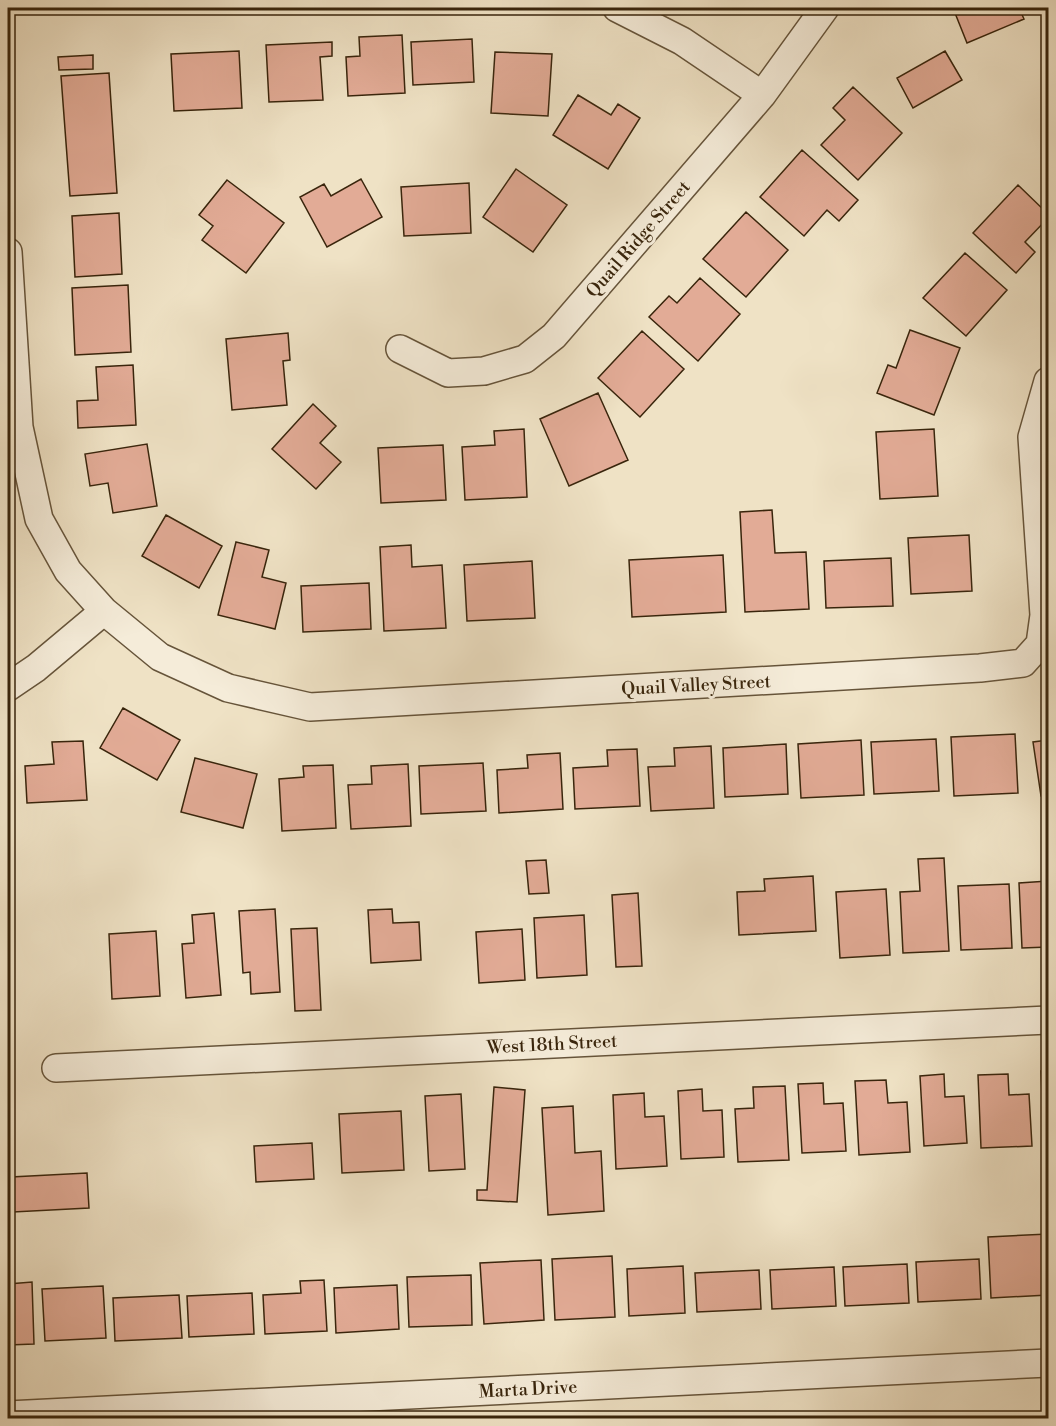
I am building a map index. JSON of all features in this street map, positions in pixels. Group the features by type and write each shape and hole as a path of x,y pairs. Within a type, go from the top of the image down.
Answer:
{"street":[{"path":"617,8 682,41 762,95"},
{"name":"Quail Ridge Street","path":"400,349 448,373 484,371 525,359 554,336 762,95 825,8"},
{"name":"Quail Valley Street","path":"8,252 20,427 39,519 68,571 104,611 160,657 228,688 310,707 968,669 1023,663 1040,644 1044,615 1032,437 1048,381"},
{"path":"8,687 36,668 104,611"},
{"name":"West 18th Street","path":"56,1068 1048,1020"},
{"name":"Marta Drive","path":"8,1415 1048,1363"}],"building":[{"path":"953,8 1019,8 1024,19 967,43"},
{"path":"402,35 405,93 348,96 346,57 360,56 359,37"},
{"path":"472,39 474,82 413,85 411,42"},
{"path":"332,42 332,56 320,57 323,100 269,102 266,45"},
{"path":"239,51 242,108 174,111 171,54"},
{"path":"945,51 962,80 913,108 897,78"},
{"path":"495,52 552,54 548,116 491,113"},
{"path":"93,55 93,69 59,70 58,57"},
{"path":"109,73 117,193 70,196 61,76"},
{"path":"853,87 902,133 858,180 821,145 845,120 833,108"},
{"path":"578,95 611,115 618,104 640,118 608,169 553,135"},
{"path":"802,150 858,200 839,221 827,210 804,236 760,197"},
{"path":"516,169 567,205 533,252 483,217"},
{"path":"361,179 382,217 327,247 300,197 324,184 331,196"},
{"path":"227,180 284,223 246,273 202,240 213,226 199,215"},
{"path":"469,183 471,233 404,236 401,187"},
{"path":"1018,185 1048,214 1048,218 1025,242 1035,252 1016,273 973,233"},
{"path":"746,212 788,250 746,297 703,259"},
{"path":"119,213 122,274 75,277 72,216"},
{"path":"965,253 1007,290 966,336 923,298"},
{"path":"700,278 740,314 698,361 649,317 669,296 677,303"},
{"path":"128,285 131,352 75,355 72,288"},
{"path":"910,330 960,348 934,415 877,393 888,365 896,368"},
{"path":"642,331 684,369 640,417 598,378"},
{"path":"288,333 290,360 283,361 287,405 232,410 226,339"},
{"path":"133,365 136,425 78,428 77,401 98,400 96,367"},
{"path":"598,393 628,460 569,486 540,419"},
{"path":"313,404 336,426 320,443 341,462 316,489 272,449"},
{"path":"524,429 527,497 465,500 462,447 495,445 494,431"},
{"path":"934,429 938,496 880,499 876,432"},
{"path":"147,444 157,506 113,513 108,483 90,486 85,454"},
{"path":"443,445 446,500 381,503 378,448"},
{"path":"772,510 775,553 806,552 809,609 745,612 740,512"},
{"path":"166,515 222,546 199,588 142,556"},
{"path":"969,535 972,591 911,594 908,538"},
{"path":"236,542 269,550 262,577 286,583 275,629 218,615"},
{"path":"411,545 412,567 442,565 446,628 384,631 380,547"},
{"path":"723,555 726,612 632,617 629,560"},
{"path":"891,558 893,606 826,608 824,561"},
{"path":"532,561 535,618 467,621 464,565"},
{"path":"369,583 371,629 303,632 301,586"},
{"path":"123,708 180,740 157,780 100,748"},
{"path":"1015,734 1018,793 954,796 951,737"},
{"path":"936,739 939,791 874,794 871,742"},
{"path":"861,740 864,795 801,798 798,744"},
{"path":"1048,740 1048,795 1041,796 1033,742"},
{"path":"83,741 87,800 27,803 25,766 54,764 52,742"},
{"path":"786,744 788,794 725,797 723,748"},
{"path":"711,746 714,808 651,811 648,767 675,766 674,748"},
{"path":"637,749 640,806 575,809 573,768 608,766 607,750"},
{"path":"560,753 563,809 499,813 497,770 528,768 527,755"},
{"path":"195,758 257,774 243,828 181,812"},
{"path":"483,763 486,811 421,814 419,766"},
{"path":"408,764 411,826 351,829 348,785 372,784 371,766"},
{"path":"333,765 336,828 282,831 279,779 304,777 303,766"},
{"path":"8,774 10,774 14,832 8,832"},
{"path":"944,858 949,951 903,953 900,892 920,891 918,859"},
{"path":"546,860 549,893 529,894 526,861"},
{"path":"813,876 816,931 739,935 737,892 765,891 764,879"},
{"path":"1048,881 1048,947 1022,948 1019,883"},
{"path":"1009,884 1012,948 961,950 958,886"},
{"path":"886,889 890,955 840,958 836,892"},
{"path":"638,893 642,966 616,967 612,895"},
{"path":"275,909 280,992 251,994 250,972 243,973 239,911"},
{"path":"392,909 393,923 419,922 421,960 371,963 368,910"},
{"path":"214,913 221,995 186,998 182,944 194,943 192,915"},
{"path":"584,915 587,975 537,978 534,918"},
{"path":"317,928 321,1010 295,1011 291,929"},
{"path":"522,929 525,980 479,983 476,932"},
{"path":"156,931 160,996 112,999 109,934"},
{"path":"1041,1071 1048,1071 1048,1140 1044,1140"},
{"path":"944,1074 945,1097 964,1096 967,1143 924,1146 920,1076"},
{"path":"1008,1074 1009,1095 1029,1094 1032,1146 981,1148 978,1075"},
{"path":"886,1080 888,1103 907,1102 910,1152 859,1155 855,1081"},
{"path":"823,1083 824,1104 843,1103 846,1151 802,1153 798,1084"},
{"path":"785,1086 789,1160 738,1162 735,1109 754,1108 753,1087"},
{"path":"494,1087 525,1090 517,1202 477,1200 477,1190 487,1190"},
{"path":"702,1089 703,1111 722,1110 724,1157 681,1159 678,1091"},
{"path":"644,1093 645,1117 664,1116 667,1166 616,1169 613,1095"},
{"path":"461,1094 465,1169 429,1171 425,1096"},
{"path":"573,1106 575,1153 601,1151 604,1211 548,1215 542,1108"},
{"path":"401,1111 404,1170 342,1173 339,1114"},
{"path":"312,1143 314,1179 256,1182 254,1146"},
{"path":"87,1173 89,1208 13,1212 11,1177"},
{"path":"1048,1234 1048,1295 991,1298 988,1237"},
{"path":"612,1256 615,1317 555,1320 552,1259"},
{"path":"979,1259 981,1299 918,1302 916,1262"},
{"path":"541,1260 544,1320 484,1324 480,1263"},
{"path":"907,1264 909,1303 845,1306 843,1267"},
{"path":"683,1266 685,1313 629,1316 627,1269"},
{"path":"834,1267 836,1306 772,1309 770,1270"},
{"path":"759,1270 761,1309 697,1312 695,1273"},
{"path":"471,1275 472,1325 409,1327 407,1277"},
{"path":"324,1280 327,1331 265,1334 263,1295 301,1293 300,1281"},
{"path":"32,1282 34,1344 8,1345 8,1284"},
{"path":"397,1285 399,1329 336,1333 334,1288"},
{"path":"103,1286 106,1338 45,1341 42,1289"},
{"path":"252,1293 254,1334 189,1337 187,1296"},
{"path":"179,1295 182,1338 115,1341 113,1298"}]}
